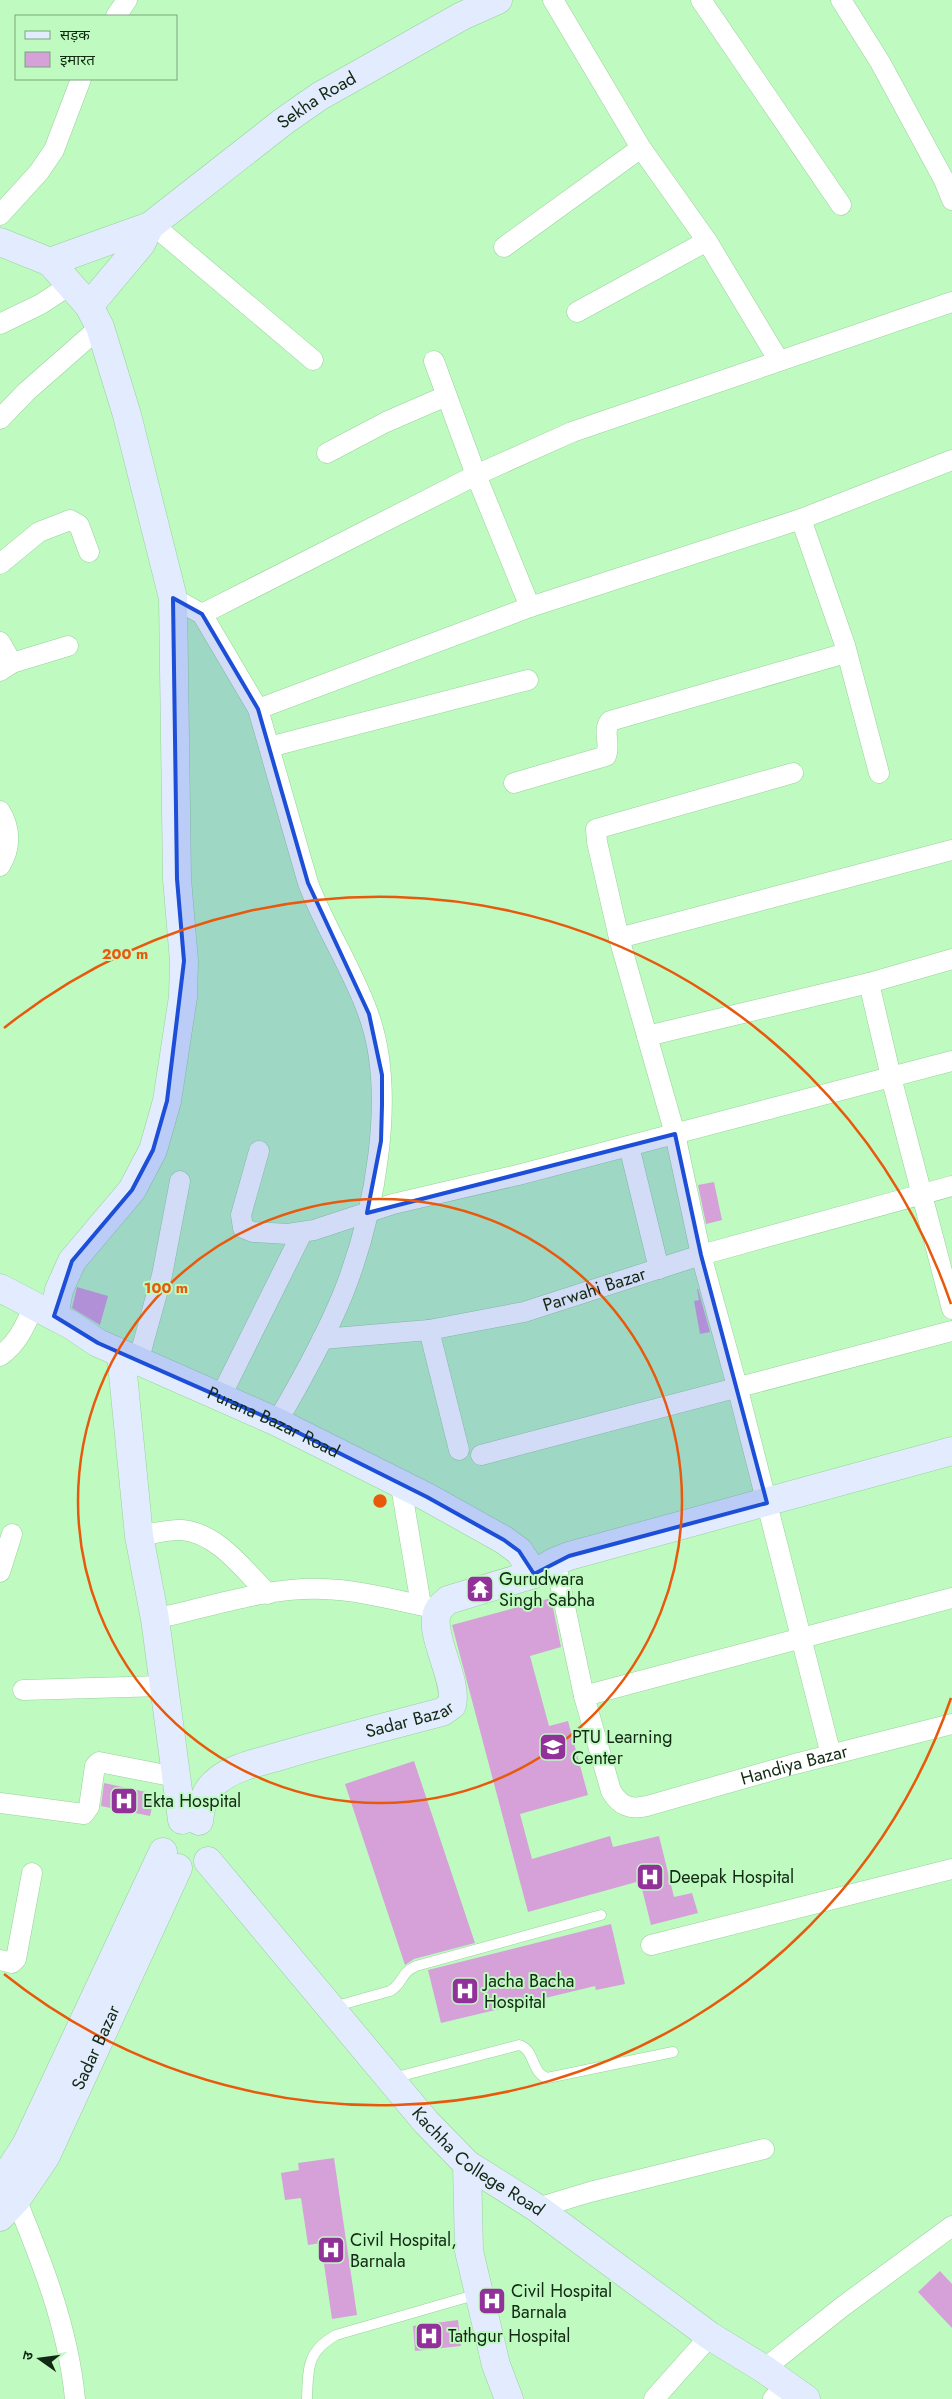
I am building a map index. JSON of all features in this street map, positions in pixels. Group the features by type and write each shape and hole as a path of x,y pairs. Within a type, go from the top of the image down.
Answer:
{"street":[{"path":"117,15 127,0"},
{"name":"Sekha Road","path":"50,262 151,225 284,121 320,96 462,16 498,0"},
{"path":"553,0 641,148 707,241 779,360"},
{"path":"701,0 841,205"},
{"path":"841,0 880,62 944,180 952,200"},
{"path":"0,215 39,172 54,150 81,80"},
{"path":"504,247 641,148"},
{"path":"151,225 313,360"},
{"name":"Sekha Road","path":"94,316 141,244 151,225"},
{"path":"577,312 707,241"},
{"path":"0,242 50,262 70,284 94,316 127,415 173,598 177,879 184,962 182,998 167,1102 153,1150 132,1190 72,1261 60,1290 44,1311 22,1332 9,1349 0,1356"},
{"path":"0,324 41,304 70,284"},
{"path":"202,614 476,475 572,432 952,302"},
{"path":"0,420 94,316"},
{"path":"434,361 476,475 530,607"},
{"path":"327,453 386,422 446,396"},
{"path":"258,709 530,607 801,519 952,460"},
{"path":"801,519 846,653 879,772"},
{"path":"0,564 39,532 70,520 79,525 89,552"},
{"path":"173,598 202,614 258,709 308,883 369,1014 382,1075 381,1142 366,1213 343,1294 322,1339 278,1422"},
{"path":"0,642 6,667 68,646"},
{"path":"514,783 603,758 608,750 606,726 610,721 846,653"},
{"path":"269,747 528,680"},
{"path":"793,774 598,827 595,833 619,938 675,1134 701,1255 738,1386 831,1755"},
{"path":"0,811 8,832 8,843 6,856 0,866"},
{"path":"619,938 952,850"},
{"path":"647,1036 870,983 952,959"},
{"path":"870,983 891,1077 952,1308"},
{"path":"259,1151 241,1215 243,1228 253,1232 302,1233 393,1204 518,1175 952,1060"},
{"path":"629,1146 659,1269"},
{"path":"180,1181 162,1276 130,1358 139,1536 155,1619 176,1777 190,1821 214,1838 214,1847 208,1861 196,1869 170,1860 166,1834 171,1827 190,1821"},
{"name":"Parwahi Bazar","path":"322,1339 429,1330 524,1312 701,1255 952,1186"},
{"path":"220,1398 302,1233"},
{"name":"Purana Bazar Road","path":"0,1288 98,1343 278,1422 401,1486 427,1497 504,1540 546,1574"},
{"path":"429,1330 459,1450"},
{"path":"481,1455 952,1331"},
{"path":"155,1619 268,1594 322,1589 346,1590 430,1607 461,1595 546,1574 769,1512 952,1451"},
{"path":"769,1512 952,1471"},
{"path":"401,1486 430,1607"},
{"path":"139,1536 181,1530 206,1537 222,1548 268,1594"},
{"path":"0,1572 12,1534"},
{"path":"546,1574 584,1696 952,1598"},
{"name":"Sadar Bazar","path":"190,1821 217,1780 245,1767 318,1745 442,1712 452,1705 453,1690 436,1628 436,1616 430,1607"},
{"path":"23,1690 163,1686"},
{"name":"Handiya Bazar","path":"584,1696 611,1791 616,1800 624,1806 636,1809 952,1724"},
{"path":"0,1803 84,1814 89,1807 95,1766 99,1762 176,1777"},
{"name":"Sadar Bazar","path":"6,2194 26,2145 170,1860"},
{"name":"Kachha College Road","path":"208,1861 426,2122 467,2164 536,2208 710,2336 764,2369 788,2394"},
{"path":"651,1946 952,1869"},
{"path":"0,1960 12,1962 16,1960 32,1873"},
{"path":"536,2208 590,2192 764,2149"},
{"path":"467,2164 469,2251 496,2365 509,2399"},
{"path":"6,2194 59,2315 75,2399"},
{"path":"764,2369 842,2307 952,2226"},
{"path":"654,2399 710,2336"}],"lane":[{"path":"330,2007 390,1991 397,1987 403,1974 416,1966 601,1915"},
{"path":"390,2079 519,2045 528,2050 539,2074 546,2078 673,2052"},
{"path":"308,2399 310,2363 315,2350 324,2342 336,2335 478,2294"}],"highlighted area":[{"path":"173,598 202,614 258,709 308,883 369,1014 382,1075 382,1105 381,1141 367,1213 675,1134 701,1255 767,1503 569,1556 534,1574 519,1551 504,1540 427,1497 277,1422 98,1343 54,1316 72,1261 132,1190 153,1150 167,1101 184,961 177,879"}],"building":[{"path":"714,1182 722,1220 706,1224 698,1185"},
{"path":"77,1287 108,1296 100,1325 72,1308"},
{"path":"697,1289 710,1332 700,1334 694,1301 699,1300"},
{"path":"551,1598 561,1647 530,1656 549,1726 568,1721 588,1795 520,1814 532,1859 610,1836 613,1847 659,1836 674,1897 692,1893 698,1913 651,1925 640,1881 528,1912 452,1625"},
{"path":"414,1761 475,1943 414,1959 405,1965 345,1784"},
{"path":"104,1783 155,1794 150,1816 101,1806"},
{"path":"611,1924 625,1984 596,1990 595,1986 441,2023 428,1970"},
{"path":"334,2158 357,2315 332,2319 321,2243 308,2245 301,2198 285,2200 281,2173 299,2170 298,2163"},
{"path":"940,2271 952,2284 952,2328 918,2292"},
{"path":"458,2320 461,2346 415,2351 413,2326"}],"place":[{"name":"Gurudwara Singh Sabha","path":"480,1589"},
{"name":"PTU Learning Center","path":"553,1747"},
{"name":"Ekta Hospital","path":"124,1801"},
{"name":"Deepak Hospital","path":"650,1877"},
{"name":"Jacha Bacha Hospital","path":"465,1991"},
{"name":"Civil Hospital, Barnala","path":"331,2250"},
{"name":"Civil Hospital Barnala","path":"492,2301"},
{"name":"Tathgur Hospital","path":"429,2336"}]}
